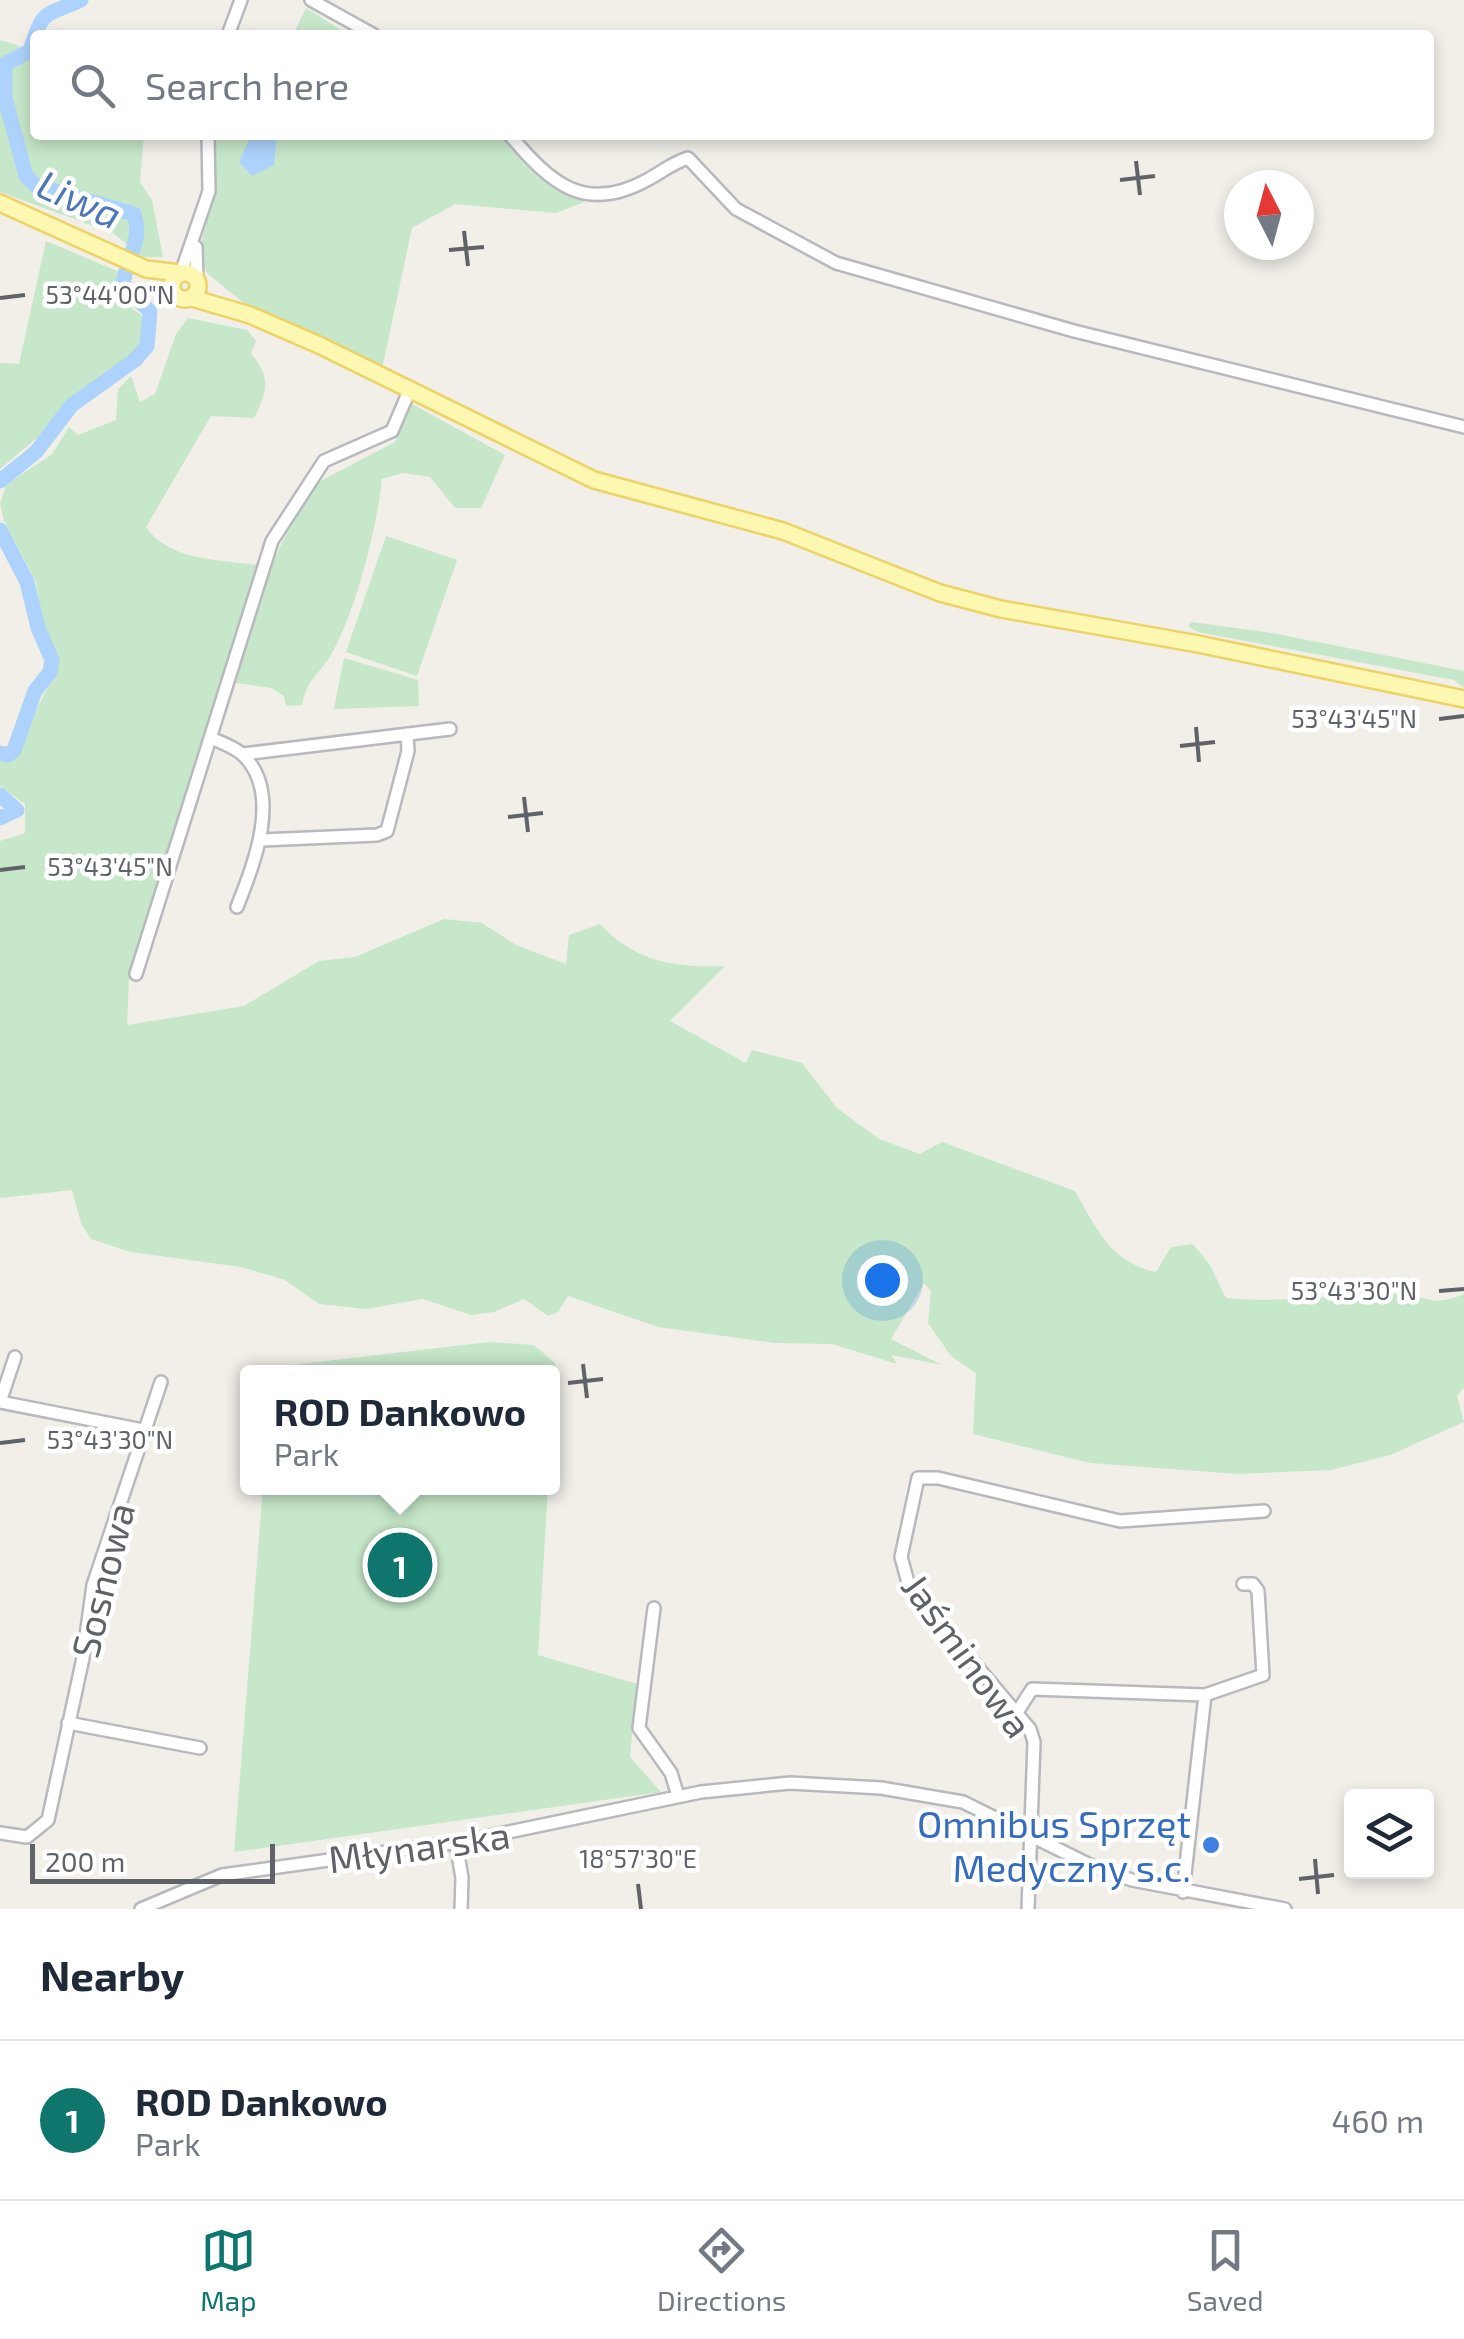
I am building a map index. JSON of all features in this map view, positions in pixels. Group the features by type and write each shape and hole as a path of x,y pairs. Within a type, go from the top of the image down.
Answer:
{"main road":[{"path":"0,203 146,268 180,298 250,315"},
{"path":"146,268 181,273 197,280 214,295 250,315 410,388 594,480 783,531 940,593 1000,609 1464,699"},
{"path":"172,288 181,273"},
{"path":"192,298 199,288 197,280"}],"street":[{"path":"230,30 242,0"},
{"path":"312,0 365,30"},
{"path":"181,273 211,180 208,140"},
{"path":"515,140 567,188 592,198 630,187 688,158 736,209 836,264 1074,331 1464,427"},
{"path":"197,233 197,280"},
{"path":"136,974 266,559 281,523 330,456 392,431 410,388"},
{"path":"211,738 244,754 450,729"},
{"path":"262,840 377,835 386,831 408,751 406,734"},
{"path":"237,907 262,840 258,785 244,754"},
{"path":"14,1357 0,1402 143,1430"},
{"name":"Sosnowa","path":"0,1833 27,1837 48,1820 92,1585 161,1382"},
{"name":"Jaśminowa","path":"1028,1909 1034,1742 1016,1714 908,1586 901,1557 918,1478 938,1478 1120,1520 1264,1511"},
{"path":"1016,1714 1032,1690 1042,1688 1206,1695 1263,1675 1258,1591 1252,1584 1242,1584"},
{"path":"654,1608 639,1728 672,1772 678,1796"},
{"path":"1183,1892 1206,1695"},
{"path":"68,1723 200,1748"},
{"name":"Młynarska","path":"141,1909 222,1874 456,1843 701,1792 790,1784 881,1788 963,1802 1094,1867 1183,1892 1285,1909"},
{"path":"456,1843 462,1878 461,1909"}],"green space":[{"path":"306,8 341,30 295,30"},
{"path":"0,40 17,45 30,56 30,140 144,140 140,182 152,200 163,257 143,257 113,233 0,192"},
{"path":"212,140 506,140 584,202 556,213 455,204 412,228 382,369 245,304 207,273 199,251 215,187"},
{"path":"46,241 122,273 115,297 146,318 145,342 128,363 70,400 38,437 0,469 0,363 19,364"},
{"path":"188,318 247,330 256,341 251,354 265,378 264,392 254,418 211,416 146,527 168,547 182,553 258,565 129,979 127,1025 244,1006 319,961 355,957 444,919 482,923 516,945 566,964 569,935 600,924 642,955 673,964 725,966 670,1021 746,1063 752,1050 802,1063 837,1108 879,1139 920,1154 942,1142 1075,1191 1106,1242 1140,1267 1156,1272 1171,1247 1193,1244 1210,1265 1226,1298 1270,1300 1397,1294 1436,1300 1464,1294 1464,1387 1457,1396 1464,1422 1390,1455 1331,1470 1238,1474 1090,1463 973,1434 976,1373 951,1356 928,1323 931,1291 924,1283 891,1339 942,1365 891,1355 897,1364 832,1344 775,1343 658,1327 568,1296 558,1312 548,1316 524,1299 494,1312 471,1315 423,1299 366,1309 319,1304 285,1280 241,1267 131,1252 91,1239 81,1223 72,1190 0,1198 0,841 25,833 25,804 0,786 0,761 10,761 54,675 53,647 44,630 36,582 4,521 0,504 6,485 52,454 69,427 78,435 116,420 118,389 131,376 140,402 155,394 176,334"},
{"path":"412,404 505,455 481,508 455,508 430,477 403,473 382,479 370,544 349,615 302,705 286,706 284,696 271,688 236,683 267,573 311,486 395,442"},
{"path":"386,536 457,560 417,676 346,652"},
{"path":"1192,622 1272,633 1464,671 1464,688 1454,680 1198,632 1188,626"},
{"path":"344,658 418,680 419,706 334,709"},
{"path":"489,1342 534,1345 555,1363 555,1365 292,1365"},
{"path":"262,1495 548,1495 538,1655 637,1684 630,1757 661,1792 234,1852"}],"water":[{"path":"249,140 277,140 274,165 252,176 239,162"}],"waterway":[{"name":"Liwa","path":"37,30 46,16 81,0"},
{"name":"Liwa","path":"0,481 36,452 72,405 135,360 147,346 150,311 123,287 137,233 134,214 35,185 26,176 5,98 5,64 30,51"},
{"name":"Liwa","path":"0,530 27,582 38,628 52,660 50,672 35,691 14,750 8,755 0,753"},
{"name":"Liwa","path":"0,795 17,810 0,818"}],"place":[{"name":"ROD Dankowo","path":"400,1565"},
{"name":"Omnibus Sprzęt Medyczny s.c.","path":"1211,1845"}]}
